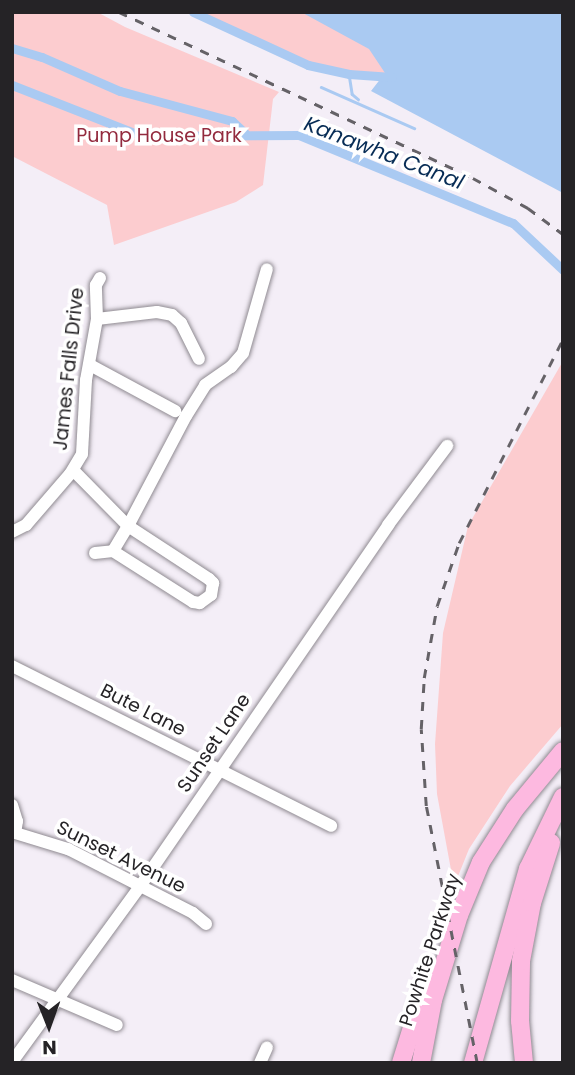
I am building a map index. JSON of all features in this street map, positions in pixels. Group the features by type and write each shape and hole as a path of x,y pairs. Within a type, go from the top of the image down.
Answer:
{"highway":[{"name":"Powhite Parkway","path":"421,1063 433,1000 459,915 481,862 515,809 563,751"},
{"path":"473,1063 528,869 563,797"},
{"path":"524,1063 520,1021 523,950 540,876 563,819"},
{"path":"401,1063 445,926 481,862"}],"street":[{"path":"113,551 205,385 231,367 248,343 267,269"},
{"name":"James Falls Drive","path":"15,528 73,470 84,443 85,395 97,319 96,285 100,278"},
{"path":"97,319 168,313 181,323 199,359"},
{"path":"90,365 175,411"},
{"name":"Sunset Lane","path":"12,1062 141,886 388,525 447,446"},
{"path":"73,470 128,526 209,579 213,583 211,595 200,603 193,601 113,551 95,553"},
{"name":"Bute Lane","path":"12,666 331,826"},
{"name":"Sunset Avenue","path":"12,805 17,821 14,832 68,849 193,913 206,924"},
{"path":"12,980 117,1026"},
{"path":"260,1063 267,1047"}],"green space":[{"name":"Pump House Park","path":"12,12 97,12 125,27 279,92 273,99 263,185 236,202 114,245 107,205 12,156"},
{"path":"193,12 314,12 356,33 402,79 338,73 305,64"},
{"path":"563,361 563,724 510,786 469,849 454,886 437,794 435,744 443,633 468,526"}],"water":[{"path":"301,12 563,12 563,193 371,91 385,73 369,49"}],"waterway":[{"path":"193,12 308,65 349,74 392,77"},
{"path":"12,48 42,57 120,91 232,121 245,133"},
{"path":"349,74 352,94 358,99"},
{"name":"Kanawha Canal","path":"12,85 142,136 299,135 513,223 563,270"},
{"path":"321,87 414,128"}],"railway":[{"path":"119,12 473,178 528,208 563,234"},
{"path":"477,1063 426,806 421,729 424,678 437,606 459,543 563,339"}]}
